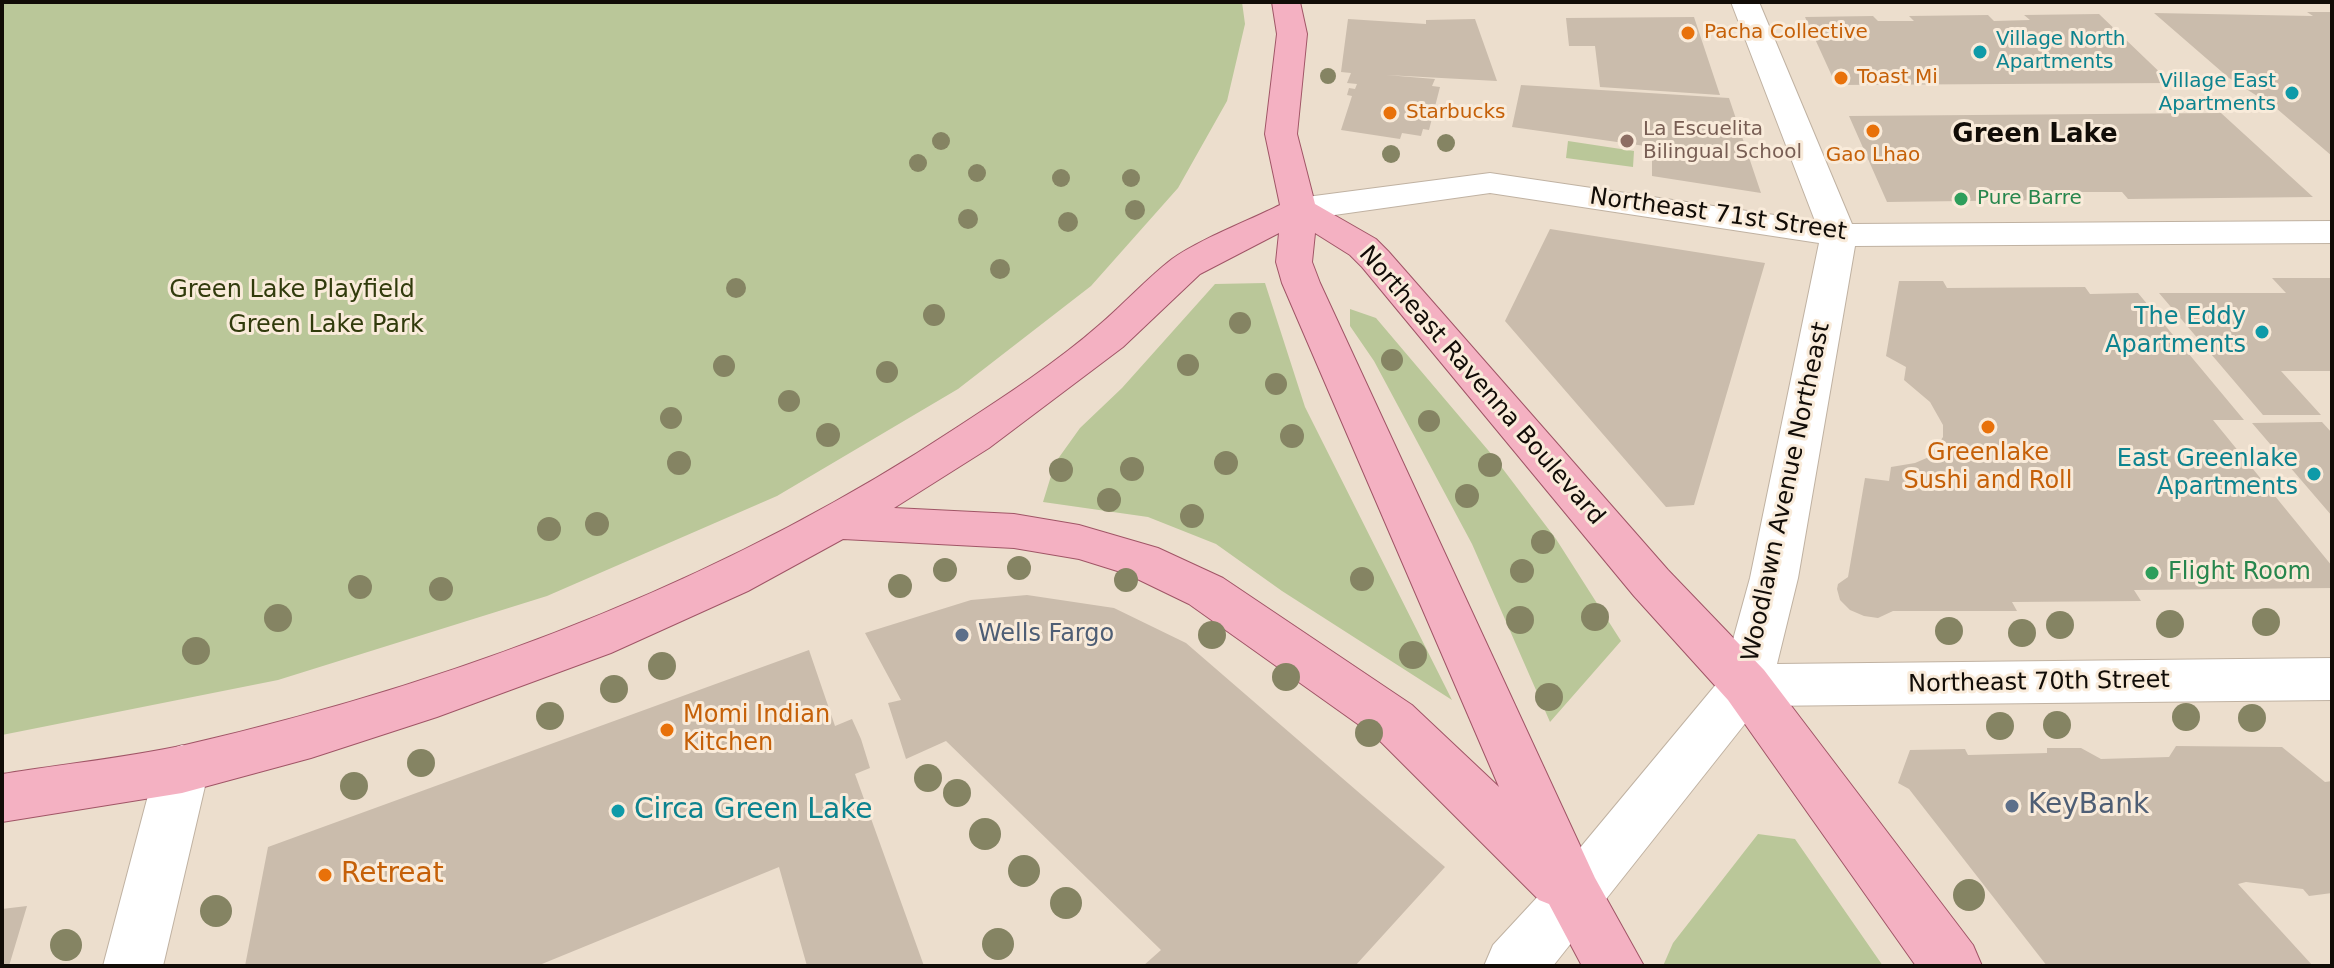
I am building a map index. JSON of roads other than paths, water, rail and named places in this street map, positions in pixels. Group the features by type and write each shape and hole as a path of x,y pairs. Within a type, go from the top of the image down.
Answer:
{"main road":[{"path":"1286,2 1292,34 1281,134 1299,209 1294,262 1301,283 1575,897 1614,966"},
{"path":"2,798 182,769 311,735 437,696 594,639 731,578 837,522 974,437 1109,338 1187,266 1299,209"},
{"name":"Northeast Ravenna Boulevard","path":"1299,209 1363,247 1375,259 1651,583 1746,685 1952,966"},
{"path":"837,522 1014,531 1079,542 1142,561 1206,591 1394,721 1575,897"}],"street":[{"path":"1745,2 1839,235"},
{"name":"Northeast 71st Street","path":"1299,209 1490,183 1839,235 2332,232"},
{"name":"Woodlawn Avenue Northeast","path":"1514,966 1575,897 1746,685 1774,578 1839,235"},
{"name":"Northeast 70th Street","path":"1746,685 2332,679"},
{"path":"133,966 182,769"}],"place":[{"name":"Pacha Collective","path":"1688,33"},
{"name":"Village North Apartments","path":"1980,52"},
{"name":"Toast Mi","path":"1841,78"},
{"name":"Village East Apartments","path":"2292,93"},
{"name":"Starbucks","path":"1390,113"},
{"name":"Gao Lhao","path":"1873,131"},
{"name":"La Escuelita Bilingual School","path":"1627,141"},
{"name":"Pure Barre","path":"1961,199"},
{"name":"The Eddy Apartments","path":"2262,332"},
{"name":"Greenlake Sushi and Roll","path":"1988,427"},
{"name":"East Greenlake Apartments","path":"2314,474"},
{"name":"Flight Room","path":"2152,573"},
{"name":"Wells Fargo","path":"962,635"},
{"name":"Momi Indian Kitchen","path":"667,730"},
{"name":"KeyBank","path":"2012,806"},
{"name":"Circa Green Lake","path":"618,811"},
{"name":"Retreat","path":"325,875"}],"district":[{"name":"Green Lake","path":"2035,135"}],"park label":[{"name":"Green Lake Playfield","path":"292,291"},
{"name":"Green Lake Park","path":"326,326"}]}
